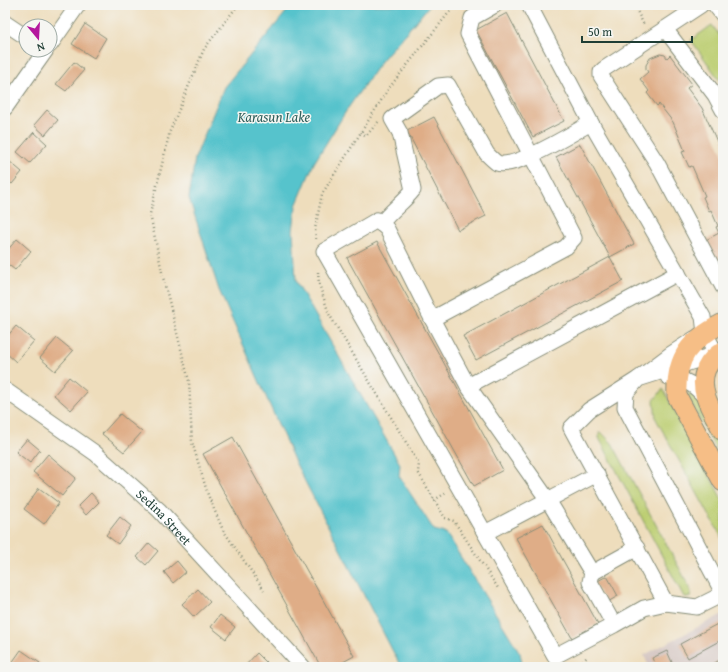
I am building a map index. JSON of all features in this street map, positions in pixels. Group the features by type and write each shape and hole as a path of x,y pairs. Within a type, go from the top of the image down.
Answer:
{"main road":[{"path":"723,323 705,333 690,347 678,380 723,482"},
{"path":"716,357 703,376 703,387 706,398 723,431"}],"street":[{"path":"58,33 78,5"},
{"path":"432,319 566,247 574,238 468,34 472,18 495,5"},
{"path":"529,5 592,123 703,317 705,333 716,357 678,380 672,388 660,380 638,380 626,393 625,407 723,594 698,606 666,602 644,608 614,625 555,656 324,251 377,220 387,229 432,319 468,386 548,500 592,572 590,582 614,625"},
{"path":"701,5 604,69 601,72 601,76 657,163 722,283"},
{"path":"715,5 723,14"},
{"path":"5,23 18,32"},
{"path":"664,29 722,106"},
{"path":"5,108 41,58"},
{"path":"381,224 413,190 400,133 392,119 438,86 448,85 487,154 497,163 509,163 532,156 592,123"},
{"path":"468,386 678,273"},
{"path":"666,602 571,428 589,410 638,380 671,354 705,333"},
{"path":"638,380 685,380 695,386 706,398"},
{"name":"Sedina Street","path":"5,390 95,453 159,510 303,667"},
{"path":"485,533 597,474"},
{"path":"592,572 637,548"}],"path":[{"path":"238,5 204,49 201,56 170,131 150,214 163,277 189,381 192,442 205,487 223,530 264,590"},
{"path":"316,244 315,229 322,194 389,88 455,5"},
{"path":"634,5 651,38"},
{"path":"361,132 366,136 385,113 392,119"},
{"path":"318,268 319,284 329,314 419,464 418,472 445,518 454,521 501,593"}],"shaded area":[{"path":"723,614 723,667 649,667 644,655"}],"green space":[{"path":"712,25 723,40 723,79 720,81 691,40"},
{"path":"663,389 723,501 723,540 656,419 654,400"},
{"path":"692,391 697,394 723,445 723,463 690,401 688,394"},
{"path":"600,431 612,443 690,588 691,597 684,597 599,438"}],"water":[{"name":"Karasun Lake","path":"292,5 430,5 382,60 348,108 314,163 296,206 293,231 296,281 400,464 399,476 434,530 446,533 520,653 523,667 401,667 294,460 219,290 189,198 195,158 224,87"}],"building":[{"path":"507,13 564,121 533,137 476,30"},
{"path":"85,24 106,38 94,58 72,44"},
{"path":"660,54 665,55 667,58 670,55 692,84 687,88 702,108 723,155 723,261 718,264 706,240 719,233 716,227 718,226 711,210 709,211 703,197 705,196 692,166 689,167 682,152 685,151 673,122 659,104 657,106 647,93 649,91 640,79 648,72 646,65 650,58"},
{"path":"74,62 84,70 66,91 56,84"},
{"path":"47,110 58,120 45,135 34,125"},
{"path":"434,117 486,216 458,230 407,131"},
{"path":"34,132 47,144 30,163 17,152"},
{"path":"580,144 634,244 610,257 556,157"},
{"path":"9,161 22,172 12,184 5,178 5,166"},
{"path":"17,239 31,251 15,270 5,262 5,253"},
{"path":"377,242 503,470 474,486 347,258"},
{"path":"610,257 623,281 476,360 463,336"},
{"path":"16,326 34,341 16,362 5,352 5,339"},
{"path":"57,338 73,351 55,371 40,358"},
{"path":"69,377 87,392 71,410 54,395"},
{"path":"120,414 142,432 124,452 102,434"},
{"path":"233,437 354,656 334,667 321,667 203,454"},
{"path":"27,439 40,450 30,463 16,452"},
{"path":"48,454 76,478 62,496 33,472"},
{"path":"39,488 59,503 44,524 24,509"},
{"path":"91,493 99,502 86,515 78,506"},
{"path":"120,517 131,526 118,544 106,535"},
{"path":"543,524 598,624 572,638 516,538"},
{"path":"149,543 158,551 146,565 137,557"},
{"path":"177,561 186,572 173,583 164,572"},
{"path":"607,576 618,596 606,603 594,583"},
{"path":"198,589 210,602 194,617 182,604"},
{"path":"220,615 235,627 226,639 211,627"},
{"path":"723,621 723,639 688,658 680,644"},
{"path":"21,650 40,663 38,667 9,667"},
{"path":"667,651 674,667 656,667 652,658"},
{"path":"257,653 269,665 267,667 244,667"},
{"path":"723,658 723,667 708,667"}]}
